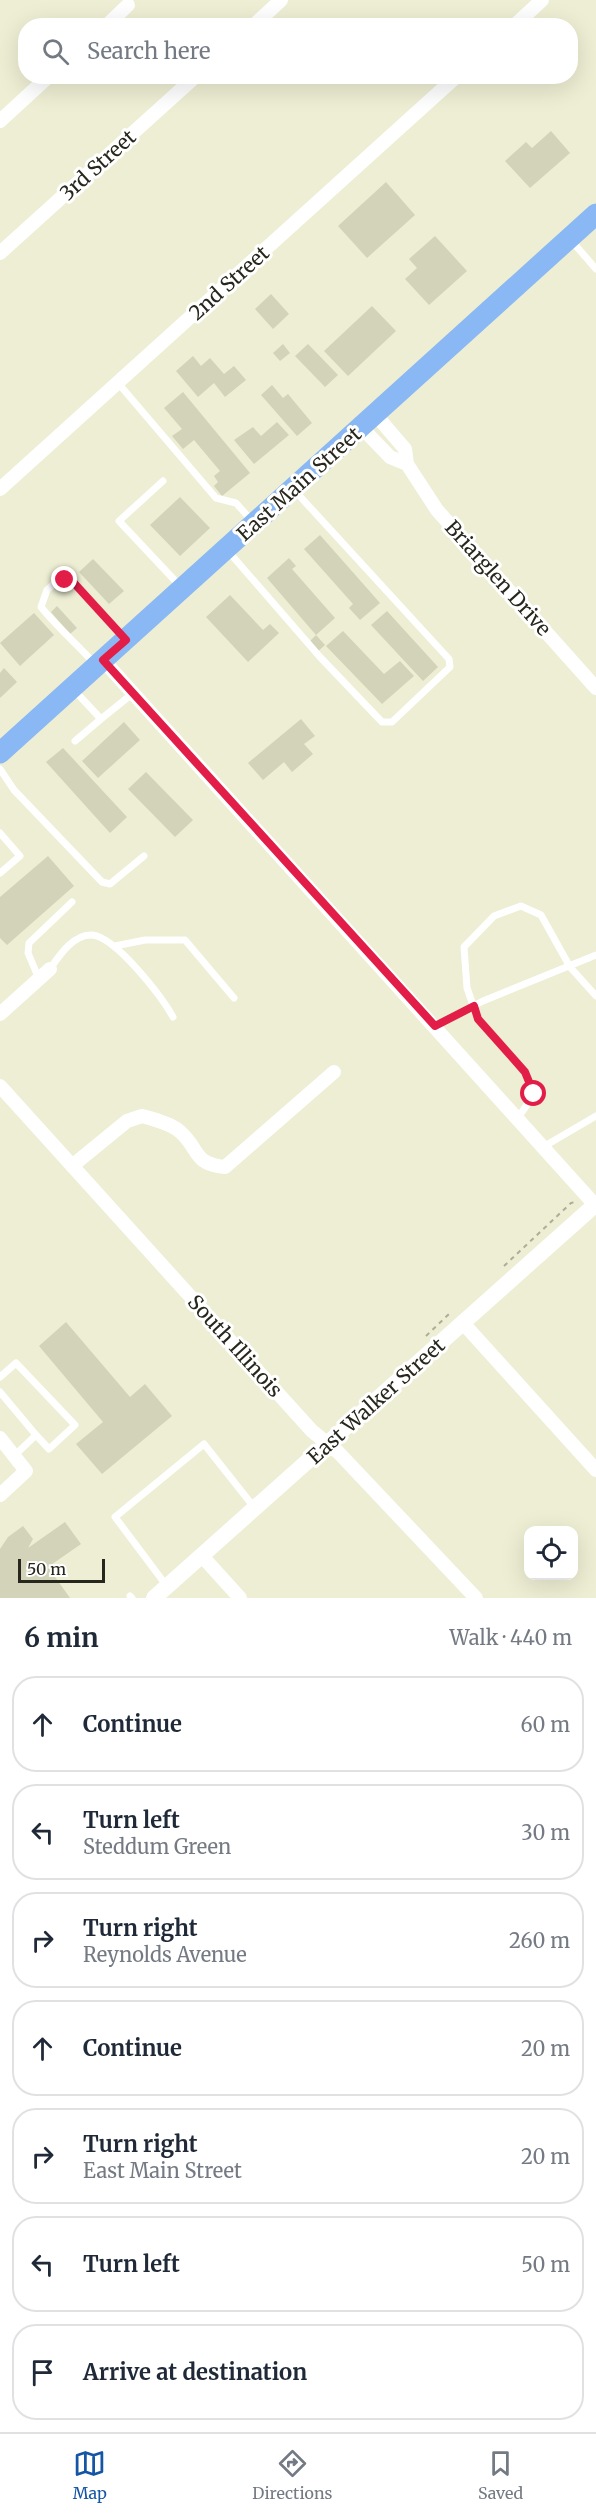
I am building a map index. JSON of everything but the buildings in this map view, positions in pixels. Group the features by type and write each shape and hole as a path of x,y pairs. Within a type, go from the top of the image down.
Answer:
{"main road":[{"name":"East Main Street","path":"0,753 596,214"}],"street":[{"path":"262,18 281,0"},
{"path":"523,18 542,0"},
{"path":"115,18 129,5"},
{"path":"0,121 40,84"},
{"name":"3rd Street","path":"0,253 187,84"},
{"name":"2nd Street","path":"0,489 448,84"},
{"name":"Briarglen Drive","path":"368,421 390,457 407,464"},
{"name":"Briarglen Drive","path":"368,421 405,449 407,464 437,510 596,688"},
{"path":"100,663 129,691 596,1205"},
{"path":"0,1014 45,974"},
{"path":"72,1166 127,1121 142,1116 178,1130 199,1158 209,1165 225,1167 334,1072"},
{"name":"South Illinois","path":"0,1086 327,1444 338,1452 476,1598"},
{"name":"East Walker Street","path":"160,1593 596,1205"},
{"path":"463,1323 596,1470"},
{"path":"0,1438 26,1471 0,1495"},
{"path":"202,1556 240,1598"}],"lane":[{"path":"570,238 596,269"},
{"path":"118,383 216,498 236,504 255,524"},
{"path":"163,481 119,521 182,589"},
{"path":"227,550 320,657 382,722 392,722 450,667 449,659 293,489"},
{"path":"100,663 63,634 41,607 47,590 57,581 74,583 126,640"},
{"path":"72,688 101,719"},
{"path":"75,741 129,691"},
{"path":"0,769 14,790 102,882 110,884 144,856"},
{"path":"0,833 20,856 0,873"},
{"path":"72,902 29,943 28,953 45,974 79,938 93,935 115,946 162,997 173,1017"},
{"path":"518,1118 534,1094 525,1072 478,1019 467,988 464,947 494,916 521,906 541,915 570,967 596,996"},
{"path":"115,946 145,940 185,940 234,999"},
{"path":"435,1026 474,1006 596,955"},
{"path":"543,1147 596,1116"},
{"path":"0,1377 16,1363 75,1425 49,1449 0,1392"},
{"path":"14,1456 36,1435"},
{"path":"160,1593 163,1577 115,1517 204,1444 256,1508"}],"route":[{"path":"65,580 74,583 126,640 103,660 132,694 435,1026 474,1006 478,1019 525,1072 534,1094"}]}
